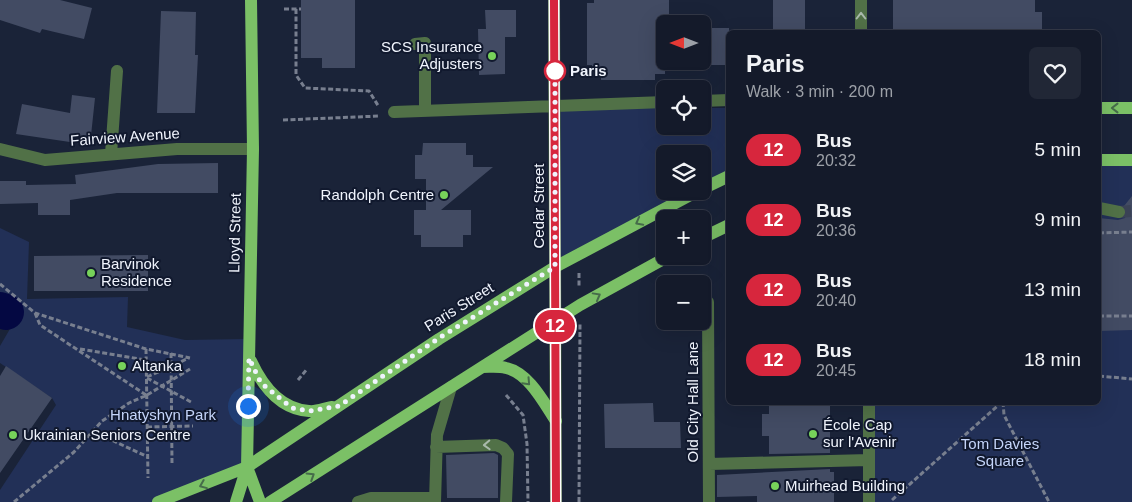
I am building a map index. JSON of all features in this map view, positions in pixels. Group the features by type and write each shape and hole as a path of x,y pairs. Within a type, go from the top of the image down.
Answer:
{"main road":[{"name":"Lloyd Street","path":"247,467 253,149 251,0"},
{"path":"1101,108 1132,108"},
{"path":"1101,160 1132,160"},
{"path":"711,185 726,177"},
{"name":"Paris Street","path":"158,502 247,467 439,338 555,267 681,200"},
{"path":"711,234 726,226"},
{"path":"270,502 580,305 656,263"},
{"path":"249,358 261,383 292,408 310,411 339,406"},
{"path":"483,367 508,368 521,376 540,396 556,421"},
{"path":"236,502 247,467"},
{"path":"247,467 260,502"}],"street":[{"name":"Cedar Street","path":"554,0 556,502"},
{"path":"861,0 861,30"},
{"path":"415,44 425,43 425,111"},
{"path":"111,154 117,71"},
{"path":"711,101 726,100"},
{"path":"394,112 656,102"},
{"name":"Fairview Avenue","path":"0,148 45,160 178,149 253,149"},
{"path":"1101,208 1118,212"},
{"name":"Old City Hall Lane","path":"708,330 710,502"},
{"path":"358,502 371,498 435,500 436,447 439,424 451,387"},
{"path":"869,405 869,502"},
{"path":"436,447 496,445 503,448 508,454 506,499"},
{"path":"709,464 869,460"}],"path":[{"path":"283,120 384,116 369,92 305,88 296,75 298,9 284,9"},
{"path":"1101,233 1132,232"},
{"path":"579,255 579,502"},
{"path":"0,284 35,313 146,349 190,358 147,378"},
{"path":"35,313 40,325 147,395"},
{"path":"1101,316 1132,316"},
{"path":"77,349 146,360"},
{"path":"146,349 148,478"},
{"path":"171,353 172,464"},
{"path":"298,380 307,369"},
{"path":"14,502 74,452 91,431 129,403 147,395 190,370"},
{"path":"1101,376 1132,379"},
{"path":"147,378 191,402"},
{"path":"892,500 999,405"},
{"path":"1002,405 1004,415 1049,502"},
{"path":"147,427 193,426"},
{"path":"91,431 148,457"}],"green space":[{"path":"556,108 656,108 656,135 711,135 711,108 726,108 726,176 711,183 711,145 656,145 656,200 677,200 557,265"},
{"name":"Tom Davies Square","path":"1101,162 1132,162 1132,502 868,502 868,405 1101,405"},
{"name":"Hnatyshyn Park","path":"0,228 29,242 27,299 128,297 127,327 185,340 248,339 246,466 152,502 0,502 0,490 56,405 52,398 0,363 0,346 14,322 0,319"}],"building":[{"path":"0,0 60,0 92,8 84,39 42,29 40,33 0,20"},
{"path":"301,0 355,0 355,68 322,68 322,58 301,58"},
{"path":"594,0 669,0 669,15 656,15 656,70 665,70 665,74 655,74 655,80 601,80 601,75 592,76 592,65 587,65 587,3 594,3"},
{"path":"773,0 805,0 805,30 773,30"},
{"path":"893,0 1035,0 1035,12 1042,12 1042,30 893,30"},
{"name":"SCS Insurance Adjusters","path":"485,10 516,10 516,37 505,37 505,74 479,75 478,29 486,29"},
{"path":"161,11 196,12 195,55 198,55 195,113 157,113"},
{"path":"711,28 729,28 729,30 726,30 726,65 711,65"},
{"path":"72,95 95,98 90,145 16,134 22,104 70,113"},
{"name":"Randolph Centre","path":"423,143 466,143 466,155 473,155 473,167 493,167 441,210 471,210 471,235 463,235 463,247 421,247 421,235 414,235 414,210 426,210 426,179 415,179 415,155 422,155"},
{"path":"218,163 218,193 117,193 70,200 70,215 38,215 38,203 0,204 0,181 26,181 26,185 76,184 75,175 158,164"},
{"path":"1132,196 1132,330 1101,331 1101,218 1118,220 1125,218 1127,210 1124,206"},
{"name":"Barvinok Residence","path":"148,255 148,291 34,291 34,256"},
{"name":"Ukrainian Seniors Centre","path":"6,366 52,398 0,473 0,376"},
{"path":"653,403 654,422 680,422 681,448 605,448 604,404"},
{"path":"769,405 830,405 830,453 769,454 769,436 762,436 762,414 769,414"},
{"path":"494,453 498,455 498,498 447,498 446,455"},
{"name":"Muirhead Building","path":"830,469 830,472 834,472 834,502 757,502 757,496 717,497 717,475"}],"waterway":[{"path":"0,310 6,312"}],"tunnel":[{"path":"1119,212 1132,211"}],"bus line":[{"name":"12","path":"554,0 556,502"}],"place":[{"name":"SCS Insurance Adjusters","path":"492,56"},
{"name":"Paris","path":"555,71"},
{"name":"Randolph Centre","path":"444,195"},
{"name":"Barvinok Residence","path":"91,273"},
{"name":"Altanka","path":"122,366"},
{"name":"École Cap sur l'Avenir","path":"813,434"},
{"name":"Ukrainian Seniors Centre","path":"13,435"},
{"name":"Muirhead Building","path":"775,486"}],"route":[{"path":"248,406 249,358 261,383 283,403 292,408 310,411 339,406 439,338 555,267 555,71"}]}
